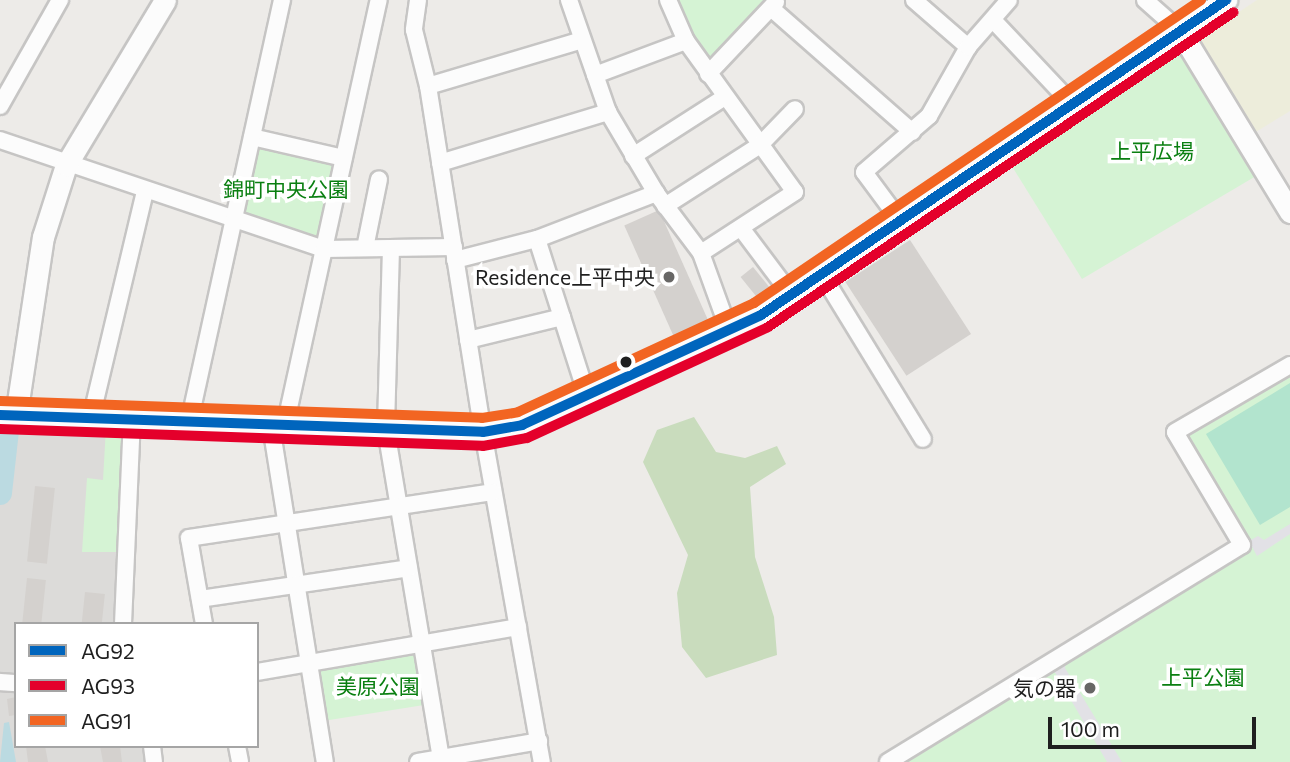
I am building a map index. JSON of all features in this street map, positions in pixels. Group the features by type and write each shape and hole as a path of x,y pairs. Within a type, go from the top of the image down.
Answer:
{"street":[{"path":"0,106 60,0"},
{"path":"165,0 66,165 43,237 8,415 482,432 522,425 730,332 792,296 1226,0"},
{"path":"189,423 282,0"},
{"path":"325,762 287,523 278,426 324,249 379,0"},
{"path":"418,0 414,30 428,86 482,432 542,762"},
{"path":"569,0 608,112 661,199 701,253 730,332"},
{"path":"668,0 686,41 795,192 701,253"},
{"path":"901,222 864,172 929,116 968,47 1009,0"},
{"path":"1144,0 1180,31 1290,212"},
{"path":"917,1 968,47"},
{"path":"708,74 774,4 912,132"},
{"path":"993,20 1073,105"},
{"path":"428,86 582,40"},
{"path":"596,75 686,41"},
{"path":"633,156 725,97"},
{"path":"0,140 66,165 324,249 391,248 454,254 537,239 661,199 761,145 795,108"},
{"path":"440,163 608,112"},
{"path":"252,137 344,158"},
{"path":"365,248 379,179"},
{"path":"91,418 145,191"},
{"path":"741,228 792,296"},
{"path":"537,239 587,396"},
{"path":"391,248 386,430 441,758"},
{"path":"823,276 923,439"},
{"path":"468,340 562,317"},
{"path":"888,762 1242,545 1175,432 1290,365"},
{"path":"124,622 132,421"},
{"path":"204,622 189,538 494,492"},
{"path":"200,599 409,568"},
{"path":"259,672 518,627"},
{"path":"418,762 538,741"}],"shaded area":[{"path":"0,425 122,426 118,622 14,622 14,748 147,748 149,762 0,762"},
{"path":"1290,524 1290,534 1257,556 1249,541 1258,536 1264,540"},
{"path":"1066,660 1065,668 1122,762 1107,762 1054,671 1046,671"}],"green space":[{"path":"673,0 767,0 713,63 705,63"},
{"path":"1257,0 1290,0 1290,111 1251,135 1194,42"},
{"name":"上平広場","path":"1172,49 1180,51 1256,176 1082,279 1008,160"},
{"name":"錦町中央公園","path":"255,142 336,164 319,238 314,242 242,218"},
{"name":"上平公園","path":"1290,372 1290,762 898,762 1251,548 1188,441 1188,432"},
{"path":"1290,383 1290,507 1260,525 1206,434"},
{"path":"694,417 716,452 745,458 777,446 786,464 750,487 755,557 774,617 777,655 706,678 682,647 677,593 688,555 643,462 657,430"},
{"path":"106,427 125,431 121,552 82,552 87,478 103,480"},
{"name":"美原公園","path":"411,654 417,658 424,705 323,721 319,670"}],"water":[{"path":"9,722 16,762 0,762 4,723"}],"building":[{"name":"Residence上平中央","path":"659,210 713,331 678,346 624,225"},
{"path":"910,240 971,334 906,376 845,282"},
{"path":"753,267 775,294 763,304 741,277"},
{"path":"35,486 55,488 47,564 27,562"},
{"path":"27,578 46,580 41,622 22,622"},
{"path":"85,592 105,594 102,622 82,622"},
{"path":"14,697 14,715 9,716 7,699"},
{"path":"26,748 45,748 48,762 28,762"},
{"path":"100,748 120,748 122,762 103,762"}],"waterway":[{"path":"0,493 7,431"}],"transit line":[{"name":"AG91","path":"0,401 482,418 518,412 754,303 1201,0"},
{"name":"AG92","path":"0,415 483,432 522,425 761,315 1226,0"},
{"name":"AG93","path":"0,429 483,446 527,438 768,327 1234,12"}],"place":[{"name":"Residence上平中央","path":"669,277"},
{"name":"気の器","path":"1090,688"}]}
